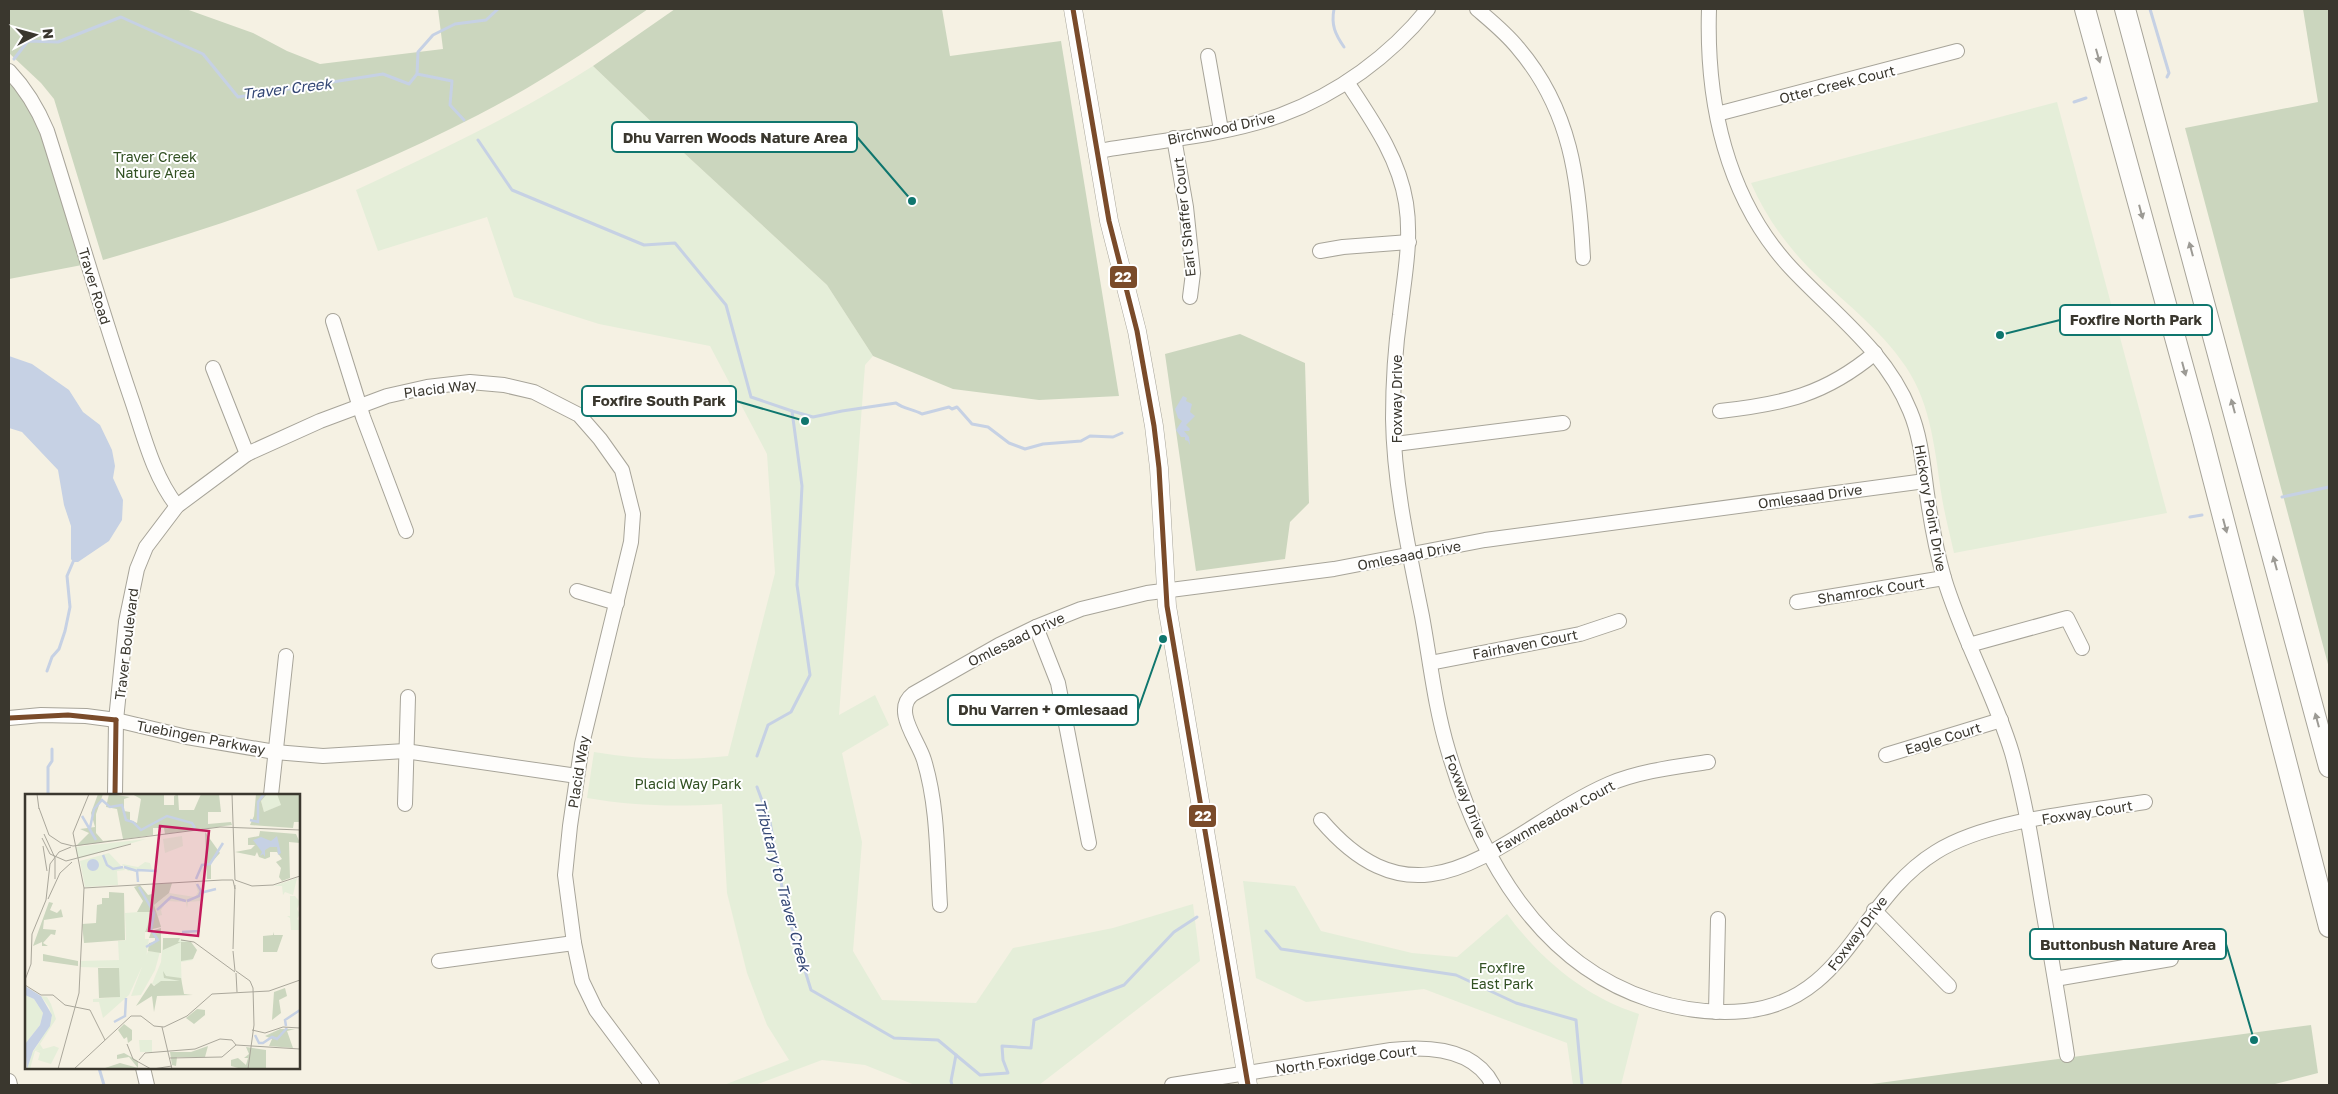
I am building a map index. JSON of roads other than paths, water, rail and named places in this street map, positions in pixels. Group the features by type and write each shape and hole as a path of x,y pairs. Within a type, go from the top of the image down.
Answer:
{"highway":[{"path":"2085,9 2201,432 2329,927"},
{"path":"2126,9 2329,768"}],"main road":[{"path":"1073,9 1109,221 1137,331 1154,426 1159,468 1166,590 1183,708 1198,782 1247,1079"}],"street":[{"name":"Birchwood Drive","path":"1098,151 1221,130 1281,115 1317,99 1347,82 1391,47 1428,9"},
{"path":"1477,9 1510,38 1526,58 1545,87 1559,117 1571,150 1578,183 1583,258"},
{"name":"Hickory Point Drive","path":"1709,9 1711,74 1717,114 1736,182 1763,233 1791,268 1854,328 1875,353 1899,387 1910,409 1918,436 1935,539 1944,578 1969,645 2001,720 2020,782 2055,979 2066,1055"},
{"name":"Otter Creek Court","path":"1717,114 1957,51"},
{"path":"1208,56 1221,130"},
{"name":"Traver Road","path":"9,71 25,88 37,106 47,131 107,326 154,466 166,492 177,506"},
{"name":"Foxway Drive","path":"1347,82 1385,142 1398,172 1406,202 1409,242 1394,371 1395,444 1398,486 1446,745 1460,789 1489,853 1506,885 1524,910 1552,942 1581,966 1623,990 1642,997 1686,1010 1716,1012 1768,1007 1791,1000 1819,980 1836,964 1874,910 1902,878 1940,849 1964,837 2028,821"},
{"name":"Earl Shaffer Court","path":"1174,138 1186,207 1193,273 1190,297"},
{"path":"1320,251 1343,247 1409,242"},
{"path":"333,321 359,405 406,531"},
{"path":"1720,411 1755,407 1802,396 1851,372 1875,353"},
{"path":"213,368 247,454"},
{"name":"Placid Way","path":"177,506 247,454 359,405 387,396 427,387 470,382 504,385 534,392 579,415 600,439 622,470 633,514 632,542 582,744 565,875 574,943 582,981 596,1010 652,1085"},
{"path":"1395,444 1563,423"},
{"name":"Omlesaad Drive","path":"940,905 933,797 922,755 904,711 906,700 913,694 999,645 1036,626 1081,609 1166,590 1316,572 1485,540 1925,481"},
{"name":"Traver Boulevard","path":"116,794 116,720 126,622 136,569 146,546 177,506"},
{"name":"Shamrock Court","path":"1797,602 1944,578"},
{"path":"577,591 617,603"},
{"path":"1969,645 2067,618 2082,648"},
{"name":"Fairhaven Court","path":"1430,663 1580,634 1619,621"},
{"path":"1036,626 1058,683 1089,843"},
{"name":"Tuebingen Parkway","path":"270,794 286,656"},
{"path":"405,804 408,697"},
{"name":"Tuebingen Parkway","path":"9,718 68,714 116,720 187,736 275,752 323,756 405,751 577,776"},
{"name":"Eagle Court","path":"1886,755 2001,720"},
{"name":"Fawnmeadow Court","path":"1321,820 1338,840 1361,858 1382,869 1422,876 1451,872 1489,853 1610,784 1636,775 1708,762"},
{"name":"Foxway Court","path":"2028,821 2145,802"},
{"path":"1874,910 1949,986"},
{"path":"1716,1012 1718,919"},
{"path":"439,961 574,943"},
{"path":"2055,979 2171,960"},
{"name":"North Foxridge Court","path":"1172,1085 1247,1079 1396,1050 1428,1048 1447,1051 1476,1065 1484,1072 1493,1085"},
{"path":"143,1069 147,1085"}],"water":[{"path":"9,356 32,364 69,390 83,412 100,425 112,450 115,466 113,478 123,500 122,520 109,541 78,562 73,562 71,559 71,526 64,505 58,470 22,432 9,428"},
{"path":"1183,396 1187,398 1186,401 1192,404 1190,412 1195,416 1186,425 1190,429 1189,431 1184,431 1189,437 1190,445 1185,440 1185,437 1181,437 1176,430 1182,421 1178,418 1175,409"}],"waterway":[{"name":"Traver Creek","path":"14,59 28,41 58,42 121,17 203,54 238,97 383,74 409,84 417,74 418,52 433,35 455,24 486,20 498,9"},
{"path":"1334,9 1334,29 1344,47"},
{"path":"2150,9 2169,73 2167,77"},
{"name":"Tributary to Traver Creek","path":"417,74 452,81 450,105 464,120"},
{"path":"2074,102 2086,98"},
{"name":"Tributary to Traver Creek","path":"478,140 512,190 644,245 675,243 726,305 751,397 792,411 802,486 797,585 810,675 791,712 768,725 757,756"},
{"path":"792,411 813,417 896,403 922,414 949,407 952,409 957,407 972,424 988,427 1009,443 1025,449 1043,444 1081,441 1090,436 1113,437 1122,433"},
{"path":"2282,497 2329,487"},
{"path":"2190,517 2202,515"},
{"path":"47,671 52,657 59,649 65,631 70,607 67,576 73,562"},
{"path":"48,794 48,767 52,761 52,749"},
{"name":"Tributary to Traver Creek","path":"757,787 770,822 786,909 811,990 894,1038 938,1040 980,1075 1008,1073 1003,1060 1002,1046 1031,1048 1034,1020 1124,985 1174,932 1197,917"},
{"name":"Tributary to Traver Creek","path":"1266,931 1281,949 1456,975 1516,1003 1576,1020 1582,1085"},
{"path":"952,1085 951,1081 956,1055"},
{"path":"99,1069 104,1085"}],"place":[{"name":"Dhu Varren Woods Nature Area","path":"912,201"},
{"name":"Foxfire North Park","path":"2000,335"},
{"name":"Foxfire South Park","path":"805,421"},
{"name":"Dhu Varren + Omlesaad","path":"1163,639"},
{"name":"Buttonbush Nature Area","path":"2254,1040"}],"park label":[{"name":"Traver Creek Nature Area","path":"155,164"},
{"name":"Placid Way Park","path":"688,783"},
{"name":"Foxfire East Park","path":"1502,976"}]}
